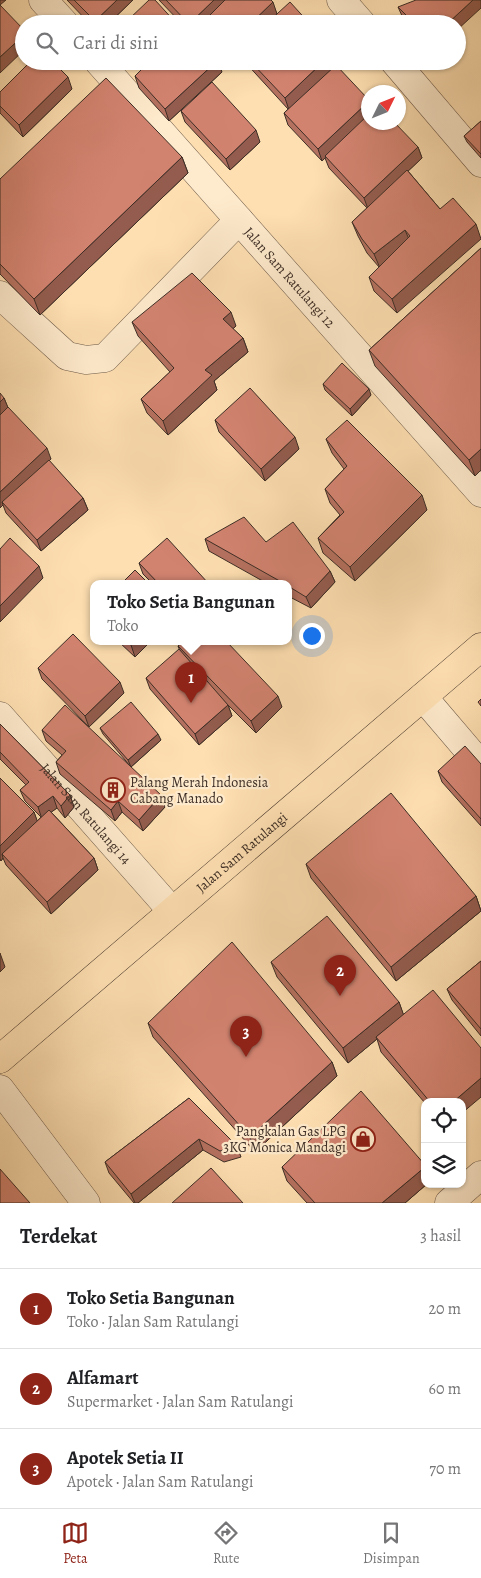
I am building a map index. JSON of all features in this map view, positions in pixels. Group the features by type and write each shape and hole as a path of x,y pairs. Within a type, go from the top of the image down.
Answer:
{"main road":[{"name":"Jalan Sam Ratulangi","path":"0,1059 481,646"}],"street":[{"path":"43,0 56,15"},
{"path":"341,0 354,15"},
{"name":"Jalan Sam Ratulangi 12","path":"106,70 481,492"},
{"path":"402,70 481,163"},
{"path":"0,294 67,356 86,360 105,358 240,220"},
{"path":"423,697 481,765"},
{"name":"Jalan Sam Ratulangi 14","path":"0,716 172,911"},
{"path":"0,1089 86,1203"},
{"path":"449,1203 481,1175"}],"building":[{"path":"74,0 117,0 101,15 89,15"},
{"path":"149,0 155,0 169,15 133,15"},
{"path":"166,0 214,0 198,15 180,15"},
{"path":"225,0 271,0 273,2 259,15 210,15"},
{"path":"416,0 473,0 457,15 406,15 398,7"},
{"path":"290,2 302,15 276,15"},
{"path":"0,5 15,21 15,43 0,57"},
{"path":"22,70 61,70 68,77 19,125 0,106 0,92"},
{"path":"141,70 207,70 165,109 135,76"},
{"path":"259,70 315,70 285,98"},
{"path":"331,70 341,70 361,92 361,109 318,149 284,113"},
{"path":"106,78 182,157 34,299 0,264 0,179"},
{"path":"212,82 256,130 226,159 181,111"},
{"path":"481,121 481,154 464,136"},
{"path":"361,122 361,130 402,130 418,147 364,198 325,156"},
{"path":"407,170 440,209 453,198 476,224 392,299 369,277 410,236 405,230 374,254 352,222"},
{"path":"481,248 481,449 469,460 369,350"},
{"path":"192,273 231,312 223,319 243,338 205,370 212,375 163,421 141,399 174,368 132,322"},
{"path":"342,363 369,389 350,409 323,384"},
{"path":"250,388 295,437 261,469 215,420"},
{"path":"0,393 4,398 0,402"},
{"path":"8,407 47,448 0,492 0,415"},
{"path":"347,420 422,495 350,567 318,538 344,512 325,489 347,466 326,439"},
{"path":"49,460 83,498 37,540 2,502"},
{"path":"244,517 266,542 293,522 330,571 306,597 292,588 292,580 278,580 205,539"},
{"path":"10,538 39,566 0,606 0,549"},
{"path":"167,538 205,580 155,580 139,563"},
{"path":"135,570 145,580 125,580"},
{"path":"73,634 120,682 85,716 38,668"},
{"path":"230,645 278,696 251,721 178,646"},
{"path":"179,649 228,705 195,734 146,678"},
{"path":"131,702 158,734 128,760 100,728"},
{"name":"Palang Merah Indonesia Cabang Manado","path":"65,705 161,795 139,820 118,801 111,810 56,762 66,751 42,730"},
{"path":"0,724 70,795 61,806 53,796 38,807 20,790 29,782 0,752"},
{"path":"465,746 481,764 481,819 438,771"},
{"path":"0,778 34,812 0,846"},
{"path":"391,793 476,896 391,967 306,864"},
{"path":"49,810 94,858 47,902 2,854"},
{"path":"327,916 399,1002 343,1048 271,962"},
{"path":"232,942 332,1062 250,1137 148,1023"},
{"path":"481,961 481,1029 447,989"},
{"path":"433,990 481,1048 481,1078 458,1098 427,1098 376,1037"},
{"name":"Pangkalan Gas LPG 3KG Monica Mandagi","path":"361,1091 421,1160 421,1170 382,1203 315,1203 282,1167"},
{"path":"189,1098 237,1146 220,1151 199,1139 131,1194 105,1162"},
{"path":"211,1168 243,1203 172,1203"},
{"path":"0,1169 30,1203 0,1203"}],"place":[{"name":"Toko Setia Bangunan","path":"191,703"},
{"name":"Palang Merah Indonesia Cabang Manado","path":"113,790"},
{"name":"Alfamart","path":"340,996"},
{"name":"Apotek Setia II","path":"246,1057"},
{"name":"Pangkalan Gas LPG 3KG Monica Mandagi","path":"363,1139"}]}
